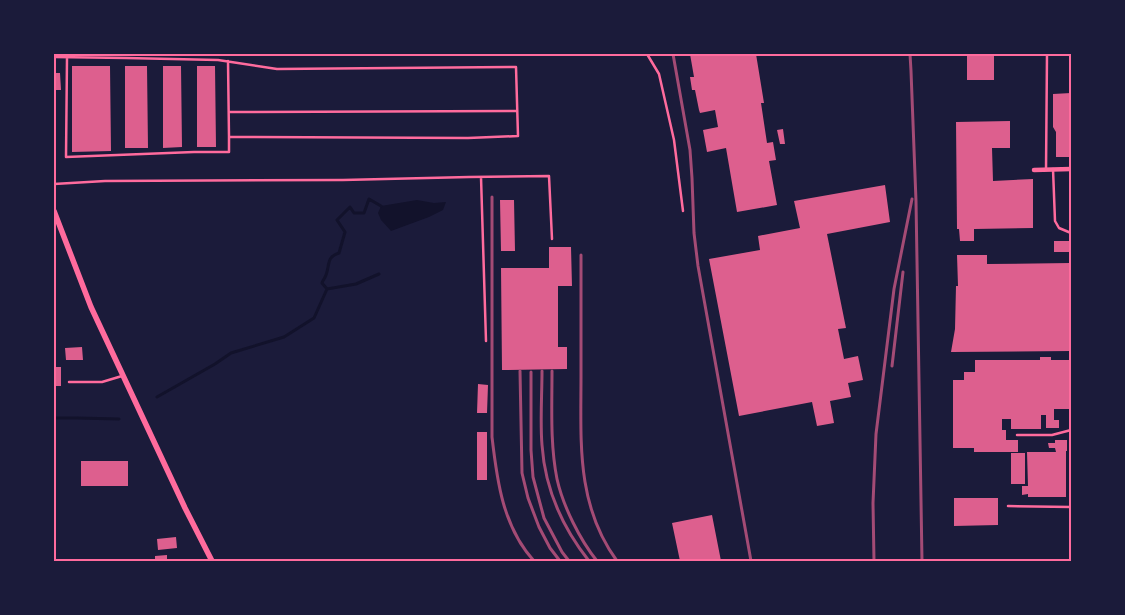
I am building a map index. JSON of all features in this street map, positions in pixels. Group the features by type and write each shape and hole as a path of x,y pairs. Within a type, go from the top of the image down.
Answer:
{"street":[{"path":"1034,170 1071,169"},
{"path":"54,212 91,307 185,508 212,561"}],"lane":[{"path":"647,54 659,74 674,140 683,211"},
{"path":"1046,170 1047,54"},
{"path":"54,58 228,61 277,69 516,67 518,136 468,138 229,137"},
{"path":"67,58 66,157 229,152 228,61"},
{"path":"229,112 517,111"},
{"path":"1053,170 1055,221 1059,228 1071,233"},
{"path":"54,184 105,181 334,180 549,176 552,239"},
{"path":"482,177 486,341"},
{"path":"69,382 102,382 123,375"},
{"path":"1017,435 1052,435 1071,430"},
{"path":"1008,506 1071,507"}],"shaded area":[{"path":"417,200 434,203 446,202 443,210 391,231 381,220 378,213 381,206"}],"building":[{"path":"690,54 756,54 764,103 761,103 767,143 773,142 776,160 769,161 777,205 737,212 726,148 707,152 703,130 718,127 715,110 700,113 695,90 692,90 690,77 694,77"},
{"path":"967,54 994,54 994,80 967,80"},
{"path":"72,66 110,66 111,151 72,152"},
{"path":"125,66 147,66 148,148 125,148"},
{"path":"163,66 181,66 182,147 163,148"},
{"path":"197,66 215,66 216,147 197,147"},
{"path":"54,73 60,73 61,90 54,90"},
{"path":"1071,93 1070,157 1056,157 1056,132 1053,127 1053,94"},
{"path":"1010,121 1010,148 992,148 993,181 1033,179 1033,228 974,229 974,241 960,241 959,229 957,229 956,122"},
{"path":"783,129 785,144 780,144 777,130"},
{"path":"885,185 890,222 827,234 846,328 838,329 844,359 858,356 863,380 848,383 851,397 830,401 834,423 817,426 812,402 739,416 709,259 760,250 758,236 800,228 794,201"},
{"path":"500,200 514,200 515,251 501,251"},
{"path":"1054,241 1069,241 1070,252 1054,252"},
{"path":"549,247 571,247 572,286 558,286 558,347 567,347 567,369 502,370 501,268 549,268"},
{"path":"957,255 987,255 987,264 1071,263 1071,351 951,352 955,329 956,286 958,286"},
{"path":"82,347 83,360 66,360 65,348"},
{"path":"1040,357 1051,357 1051,360 1071,360 1071,409 1054,409 1054,420 1059,420 1059,428 1046,428 1046,415 1041,415 1041,429 1011,429 1011,419 1002,419 1002,430 1006,430 1006,440 1018,440 1018,452 974,452 974,448 953,448 953,380 964,380 964,372 975,372 975,360 1040,360"},
{"path":"54,367 61,367 61,386 54,386"},
{"path":"478,384 488,385 487,413 477,413"},
{"path":"477,432 487,432 487,480 477,480"},
{"path":"1055,440 1067,440 1066,497 1028,497 1028,494 1022,495 1022,486 1028,486 1027,452 1056,452 1055,448 1049,448 1048,443 1055,443"},
{"path":"1011,453 1025,453 1025,484 1011,484"},
{"path":"81,461 128,461 128,486 81,486"},
{"path":"954,498 998,498 998,525 954,526"},
{"path":"712,515 721,561 680,561 672,523"},
{"path":"176,537 177,548 158,550 157,539"},
{"path":"167,555 167,561 155,561 155,556"}],"waterway":[{"path":"327,289 322,283 330,259 339,253 345,232 337,220 350,207 354,213 364,213 369,199 381,206"},
{"path":"327,289 356,284 379,274"},
{"path":"157,397 231,353 284,337 314,318 327,289"},
{"path":"54,418 119,419"}],"railway":[{"path":"673,54 690,150 694,233 698,266 751,561"},
{"path":"910,54 916,201 922,561"},
{"path":"492,197 492,437 499,487 508,518 524,548 534,561"},
{"path":"874,561 873,503 876,434 894,289 912,199"},
{"path":"581,255 581,425 584,472 594,518 604,540 617,561"},
{"path":"892,366 903,272"},
{"path":"520,371 522,473 528,498 539,527 550,548 560,561"},
{"path":"542,371 541,436 547,477 556,507 571,535 589,561"},
{"path":"552,371 552,439 557,479 563,500 573,522 584,543 597,561"},
{"path":"531,372 533,477 544,518 562,552 569,561"}]}
